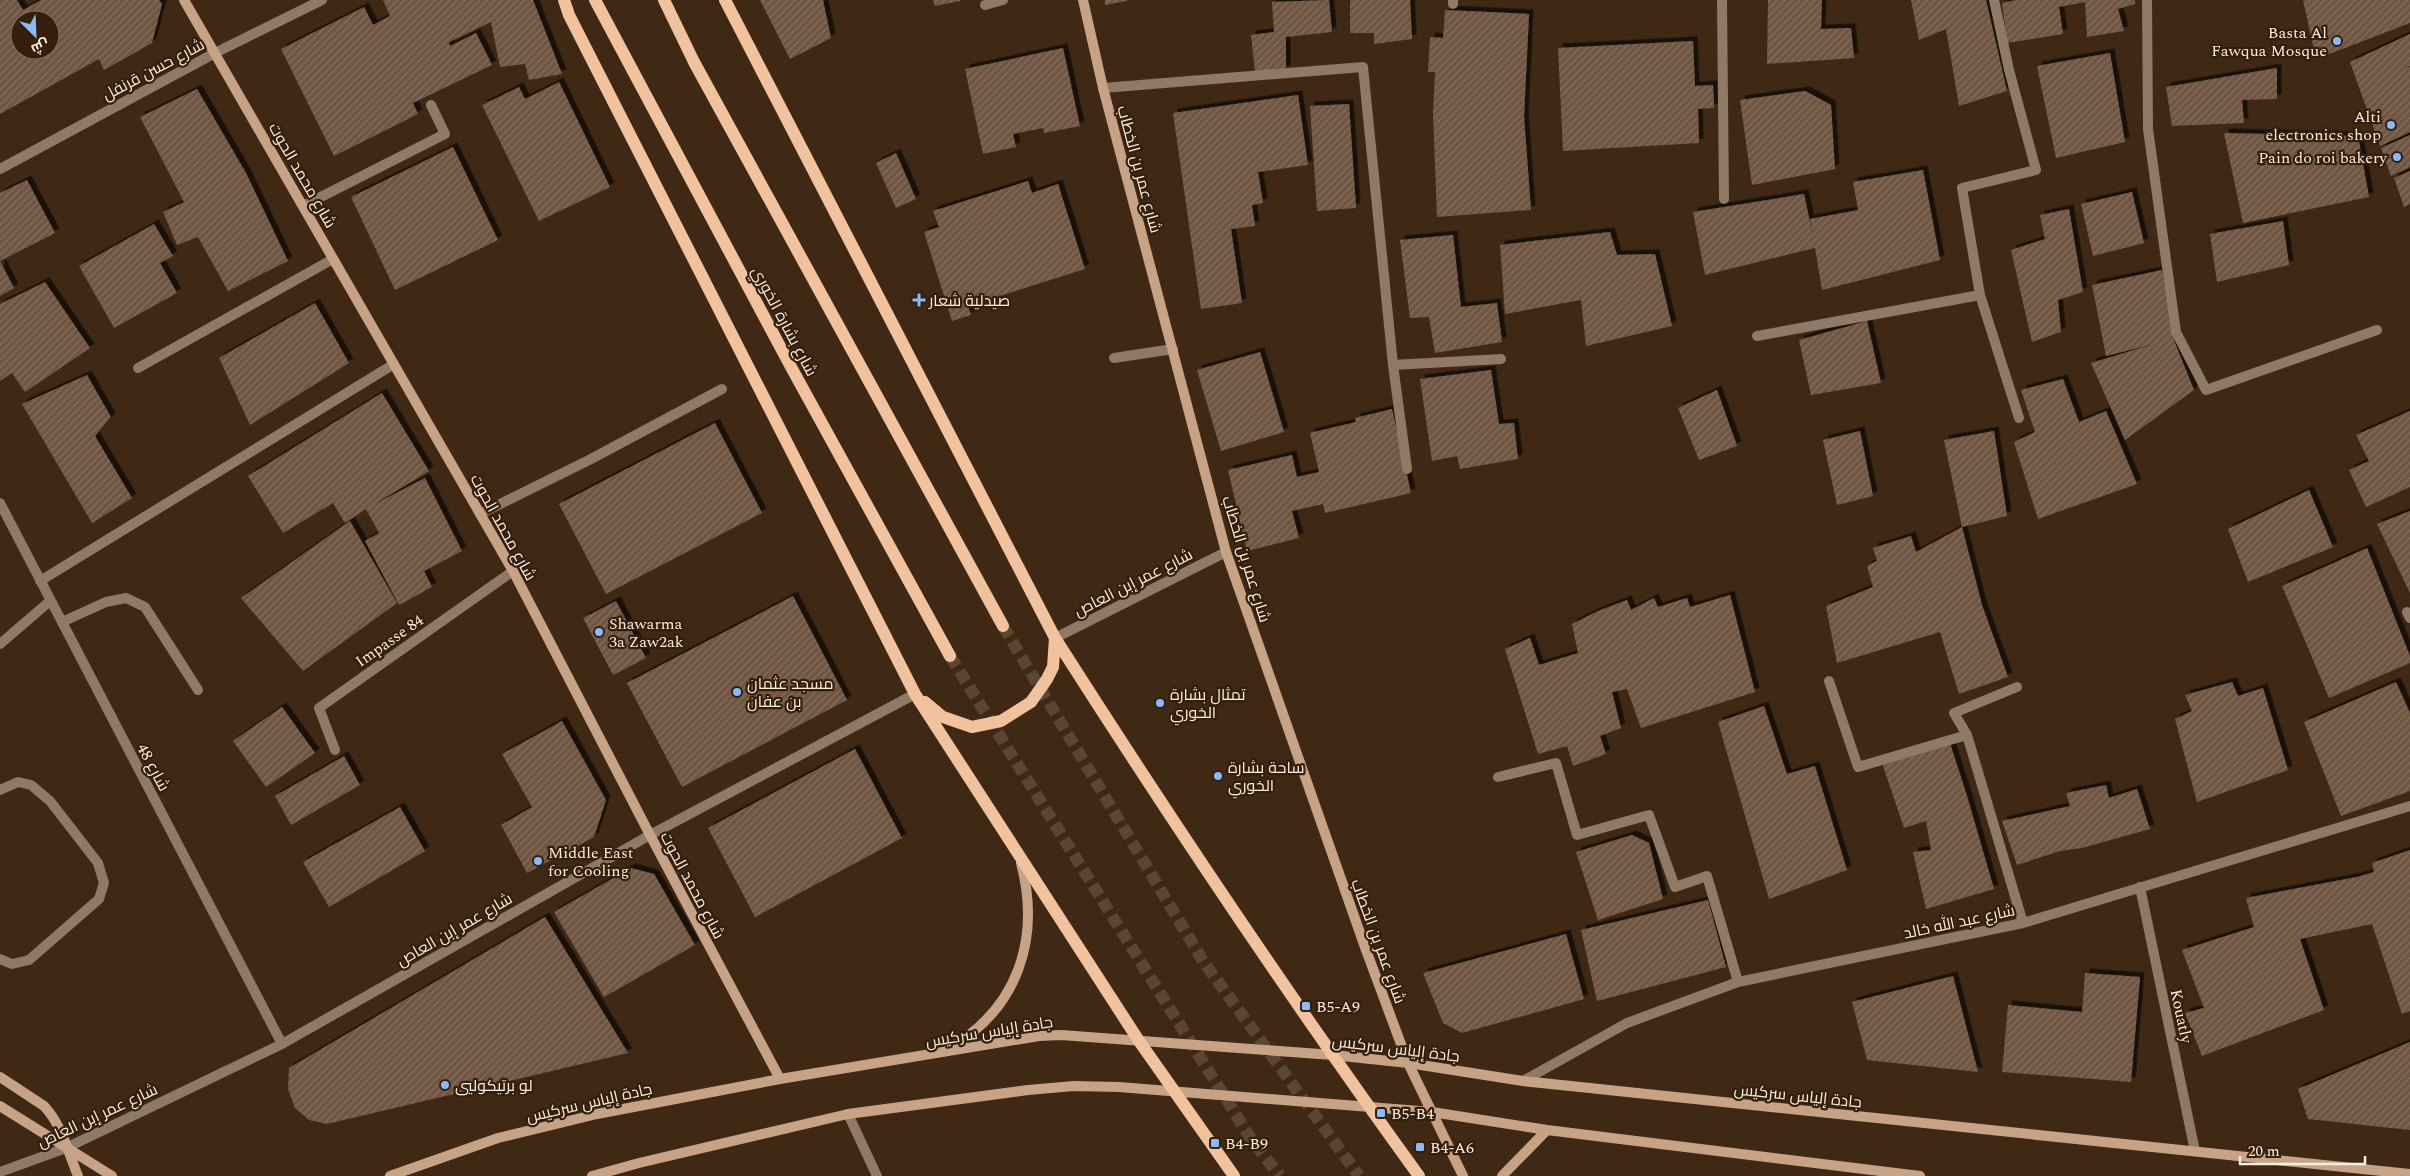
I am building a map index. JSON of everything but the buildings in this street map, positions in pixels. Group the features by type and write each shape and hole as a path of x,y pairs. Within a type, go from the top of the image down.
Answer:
{"main road":[{"name":"شارع محمد الحوت","path":"184,0 513,571 650,835 780,1079"},
{"path":"564,0 569,15 915,694 1139,1041 1234,1176"},
{"name":"شارع بشارة الخوري","path":"595,0 791,367 950,656"},
{"path":"664,0 694,62 1003,626"},
{"path":"725,0 1055,638 1117,736 1333,1055 1419,1176"},
{"name":"شارع عمر بن الخطاب","path":"1083,0 1103,88 1174,349 1226,552 1408,1063 1463,1176"},
{"path":"915,694 943,717 972,728 1001,720 1031,702 1047,679 1053,667 1055,638"},
{"path":"941,1053 969,1037 998,1007 1018,971 1029,931 1028,890 1017,850"},
{"name":"جادة إلياس سركيس","path":"390,1176 507,1136 597,1114 780,1079 1038,1036 1061,1035 1333,1055 1408,1063 1523,1081 2410,1174"},
{"path":"0,1077 50,1112 59,1128 78,1176"},
{"path":"592,1176 639,1162 848,1114 1028,1090 1074,1086 1119,1087 1432,1112 1547,1130 1920,1176"},
{"path":"0,1106 112,1176"},
{"path":"1502,1176 1547,1130"}],"street":[{"name":"شارع حسن قرنفل","path":"0,169 215,52 322,0"},
{"path":"985,4 1003,0"},
{"path":"1722,0 1724,199"},
{"path":"1994,0 2009,70 2036,170 1962,188 1980,296 2019,418"},
{"path":"2147,0 2148,129 2176,332 2206,390 2377,330"},
{"path":"1103,88 1363,67 1393,365 1407,469"},
{"path":"303,206 445,134 431,105"},
{"path":"138,368 333,259"},
{"path":"1757,336 1980,296"},
{"path":"1114,358 1174,349"},
{"path":"1393,365 1501,358"},
{"path":"40,581 394,364"},
{"path":"480,514 722,389"},
{"name":"شارع 48","path":"0,504 282,1044"},
{"name":"شارع عمر إبن العاص","path":"1055,638 1226,552"},
{"name":"Impasse 84","path":"336,750 319,708 513,571"},
{"path":"62,622 106,602 126,598 145,607 198,690"},
{"path":"0,644 50,601"},
{"path":"1829,681 1858,767 1967,735"},
{"path":"2017,687 1954,713 1967,735 2023,923"},
{"name":"شارع عمر إبن العاص","path":"0,1172 66,1148 282,1044 650,835 915,694"},
{"path":"1498,777 1556,762 1576,835 1649,815 1674,887 1707,876 1738,982"},
{"path":"0,790 18,782 31,785 50,801 98,863 104,883 99,899 29,960 12,964 0,959"},
{"name":"شارع عبد الله خالد","path":"1523,1081 1627,1022 1738,982 2023,923 2410,806"},
{"name":"Kouatly","path":"2140,887 2195,1151"},
{"path":"848,1114 877,1176"}],"tunnel":[{"path":"1003,626 1203,961 1359,1176"},
{"path":"950,656 1251,1139 1280,1176"}],"place":[{"name":"Basta Al Fawqua Mosque","path":"2337,41"},
{"name":"Alti electronics shop","path":"2391,125"},
{"name":"Pain do roi bakery","path":"2397,157"},
{"name":"صيدلية شعار","path":"919,300"},
{"name":"Shawarma 3a Zaw2ak","path":"599,632"},
{"name":"مسجد عثمان بن عفان","path":"737,692"},
{"name":"تمثال بشارة الخوري","path":"1160,703"},
{"name":"ساحة بشارة الخوري","path":"1218,776"},
{"name":"Middle East for Cooling","path":"538,861"},
{"name":"B5-A9","path":"1306,1006"},
{"name":"لو برتيكوليي","path":"445,1085"},
{"name":"B5-B4","path":"1381,1113"},
{"name":"B4-B9","path":"1215,1143"},
{"name":"B4-A6","path":"1420,1147"}]}
